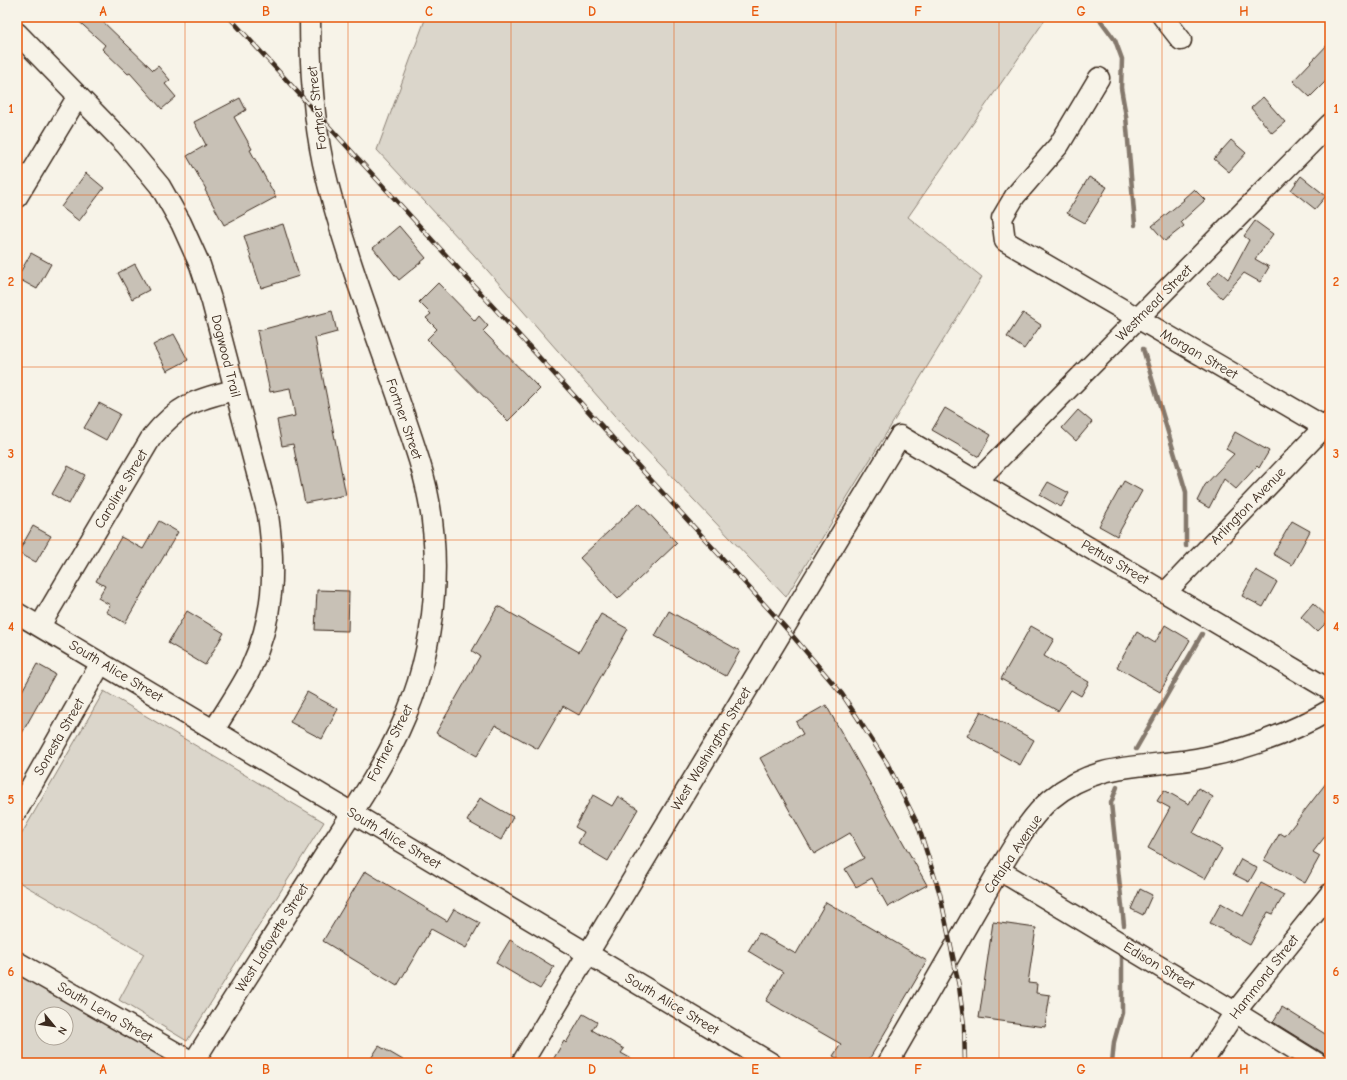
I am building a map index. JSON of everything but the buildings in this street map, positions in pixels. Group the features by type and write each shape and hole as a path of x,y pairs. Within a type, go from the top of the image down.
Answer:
{"street":[{"name":"Fortner Street","path":"310,17 313,87 324,164 356,280 422,472 431,514 434,542 433,606 422,670 411,703 398,733 352,812"},
{"path":"1163,17 1181,40"},
{"name":"Dogwood Trail","path":"17,33 126,145 160,186 181,223 200,265 212,302 234,390 268,514 272,543 273,578 272,600 263,637 250,670 214,730"},
{"name":"Morgan Street","path":"1099,78 1059,145 1015,196 1002,218 1005,241 1328,426"},
{"path":"17,197 78,96"},
{"name":"Westmead Street","path":"977,481 1330,124"},
{"name":"Caroline Street","path":"40,626 151,438 165,421 183,407 204,397 234,390"},
{"name":"Arlington Avenue","path":"1166,592 1328,426"},
{"name":"Pettus Street","path":"900,436 1330,690"},
{"name":"West Washington Street","path":"522,1063 900,436"},
{"name":"South Alice Street","path":"17,612 772,1063"},
{"name":"Sonesta Street","path":"17,811 101,663"},
{"name":"Catalpa Avenue","path":"888,1063 999,870 1035,817 1051,800 1081,780 1117,768 1204,758 1239,750 1269,740 1330,710"},
{"name":"West Lafayette Street","path":"193,1063 352,812"},
{"name":"Edison Street","path":"999,870 1317,1063"},
{"name":"Hammond Street","path":"1202,1063 1235,1012 1330,894"},
{"name":"South Lena Street","path":"17,962 193,1063"}],"shaded area":[{"path":"426,17 1047,17 908,217 982,277 786,597 621,423 474,255 377,150"},
{"path":"104,691 324,822 187,1041 119,1000 144,954 17,881 17,842"},
{"path":"17,972 176,1063 17,1063"}],"waterway":[{"path":"1098,17 1115,40 1122,59 1121,88 1126,116 1135,225"},
{"path":"1143,349 1186,492 1186,546"},
{"path":"1136,749 1202,634"},
{"path":"1117,787 1111,803 1124,925"},
{"path":"1112,1063 1114,1042 1122,1013 1122,955"}],"railway":[{"path":"229,17 785,627 842,694 887,763 918,825 940,894 959,986 964,1025 965,1063"}]}
